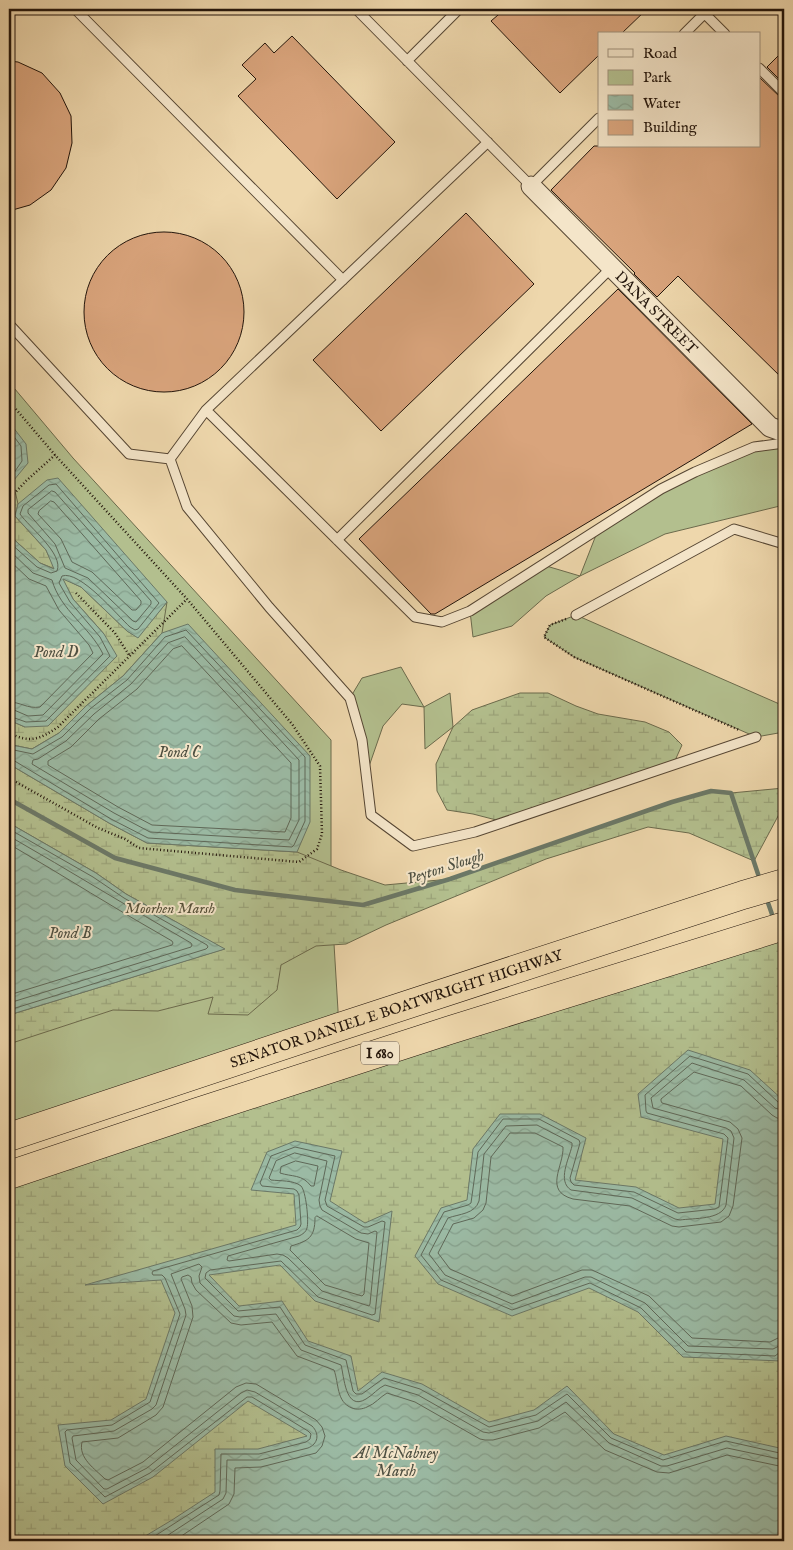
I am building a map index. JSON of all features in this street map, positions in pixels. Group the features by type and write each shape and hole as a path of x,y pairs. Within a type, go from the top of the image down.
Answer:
{"highway":[{"name":"SENATOR DANIEL E BOATWRIGHT HIGHWAY","path":"9,1137 338,1027 784,883"},
{"name":"I 680","path":"9,1175 450,1030 784,926"}],"street":[{"name":"DANA STREET","path":"531,186 770,427 784,432"}],"lane":[{"path":"75,9 343,280"},
{"path":"356,9 531,186 598,119"},
{"path":"407,61 459,9"},
{"path":"686,32 706,11 723,32"},
{"path":"760,69 784,93"},
{"path":"170,459 206,410 488,142"},
{"path":"337,540 612,267"},
{"path":"9,324 129,454 170,459"},
{"path":"206,410 415,618 442,622 470,612 662,489 695,472 754,447 784,443"},
{"path":"170,459 186,507 269,607 350,698 362,740 372,815 413,846 475,832 756,737"},
{"path":"576,615 734,530 784,544"}],"path":[{"path":"9,401 55,455 125,529 187,599 292,724 320,766 322,834 316,849 299,862 139,848 125,839 98,828 9,778"},
{"path":"9,499 55,455"},
{"path":"76,593 115,632 129,655"},
{"path":"9,733 22,739 34,740 47,735 58,727 187,599"},
{"path":"576,615 550,625 544,637 574,657 756,737"}],"green space":[{"name":"Moorhen Marsh","path":"9,382 73,458 331,740 331,894 339,1027 9,1137"},
{"path":"784,443 784,505 665,534 580,576 598,530 661,489 754,447"},
{"path":"13,482 18,504 15,516 46,550 55,569 40,563 9,535 9,486"},
{"path":"543,565 580,576 546,596 512,626 473,637 470,611"},
{"path":"62,578 81,587 127,631 138,637 167,602 162,633 123,676 86,706 59,733 32,749 12,745 9,743 9,720 25,727 104,634 73,599"},
{"path":"576,615 784,706 784,732 756,737 574,657 544,637 550,625"},
{"path":"401,667 424,707 402,704 383,726 366,775 350,698 362,678"},
{"path":"450,693 453,727 425,749 424,707"},
{"path":"520,693 548,693 598,714 645,722 669,732 682,745 673,765 504,822 447,810 437,791 436,764 453,727 472,710"},
{"path":"9,764 109,823 147,843 297,852 385,885 450,879 672,802 711,791 731,793 784,788 784,805 754,861 689,833 648,827 546,859 386,925 346,944 316,946 281,965 277,990 248,1015 208,1014 213,997 158,1011 113,1010 9,1044 9,1015 224,949 126,894 96,873 9,823"},
{"path":"784,926 784,1541 9,1541 9,1175"}],"water":[{"path":"9,422 26,444 28,463 9,486"},
{"name":"Pond D","path":"58,478 167,602 138,638 127,631 81,587 63,579 73,599 104,634 117,656 48,726 25,727 9,720 9,535 40,563 54,569 46,550 15,516 18,504 47,480"},
{"name":"Pond C","path":"188,624 310,756 310,822 297,852 147,843 109,823 9,764 9,743 32,749 59,733 86,706 123,676 162,633"},
{"name":"Pond B","path":"9,823 96,873 126,894 225,949 9,1015"},
{"path":"688,1050 750,1070 784,1101 784,1349 781,1361 683,1357 638,1312 589,1288 512,1316 438,1284 415,1256 441,1208 467,1200 473,1149 500,1114 540,1114 586,1138 575,1180 636,1187 679,1208 715,1204 723,1139 641,1117 638,1094"},
{"name":"Al McNabney Marsh","path":"295,1141 342,1151 330,1201 365,1223 392,1211 379,1322 315,1301 280,1265 209,1275 239,1306 282,1301 308,1341 351,1356 358,1391 382,1372 422,1384 489,1422 534,1410 567,1386 614,1434 664,1455 726,1436 784,1449 784,1541 137,1541 215,1492 215,1449 258,1449 307,1436 248,1401 153,1477 103,1504 65,1466 58,1425 111,1420 146,1399 175,1313 161,1280 85,1285 296,1225 294,1194 251,1190 267,1152"}],"building":[{"path":"505,9 647,9 623,32 598,32 598,56 560,93 491,21"},
{"path":"292,36 395,142 337,199 238,96 256,79 242,65 265,43 274,53"},
{"path":"784,50 784,84 767,67"},
{"path":"9,61 18,62 42,73 60,93 71,116 72,143 66,168 51,190 30,205 9,211"},
{"path":"760,78 784,99 784,380 678,276 657,297 551,190 594,146 598,146 598,148 760,148"},
{"path":"466,213 534,284 381,431 313,360"},
{"path":"172,232 202,241 221,255 231,267 238,281 243,296 243,328 238,343 231,357 221,369 209,379 187,389 172,392 156,392 141,389 119,379 97,357 85,328 84,304 87,289 97,267 119,245 148,233"},
{"path":"618,289 752,424 435,614 431,614 359,539"}],"waterway":[{"name":"Peyton Slough","path":"9,799 115,858 235,890 363,905 450,879 672,802 711,791 731,793 760,880"},
{"name":"Peyton Slough","path":"766,897 774,920"},
{"name":"Peyton Slough","path":"779,937 784,952"}]}
